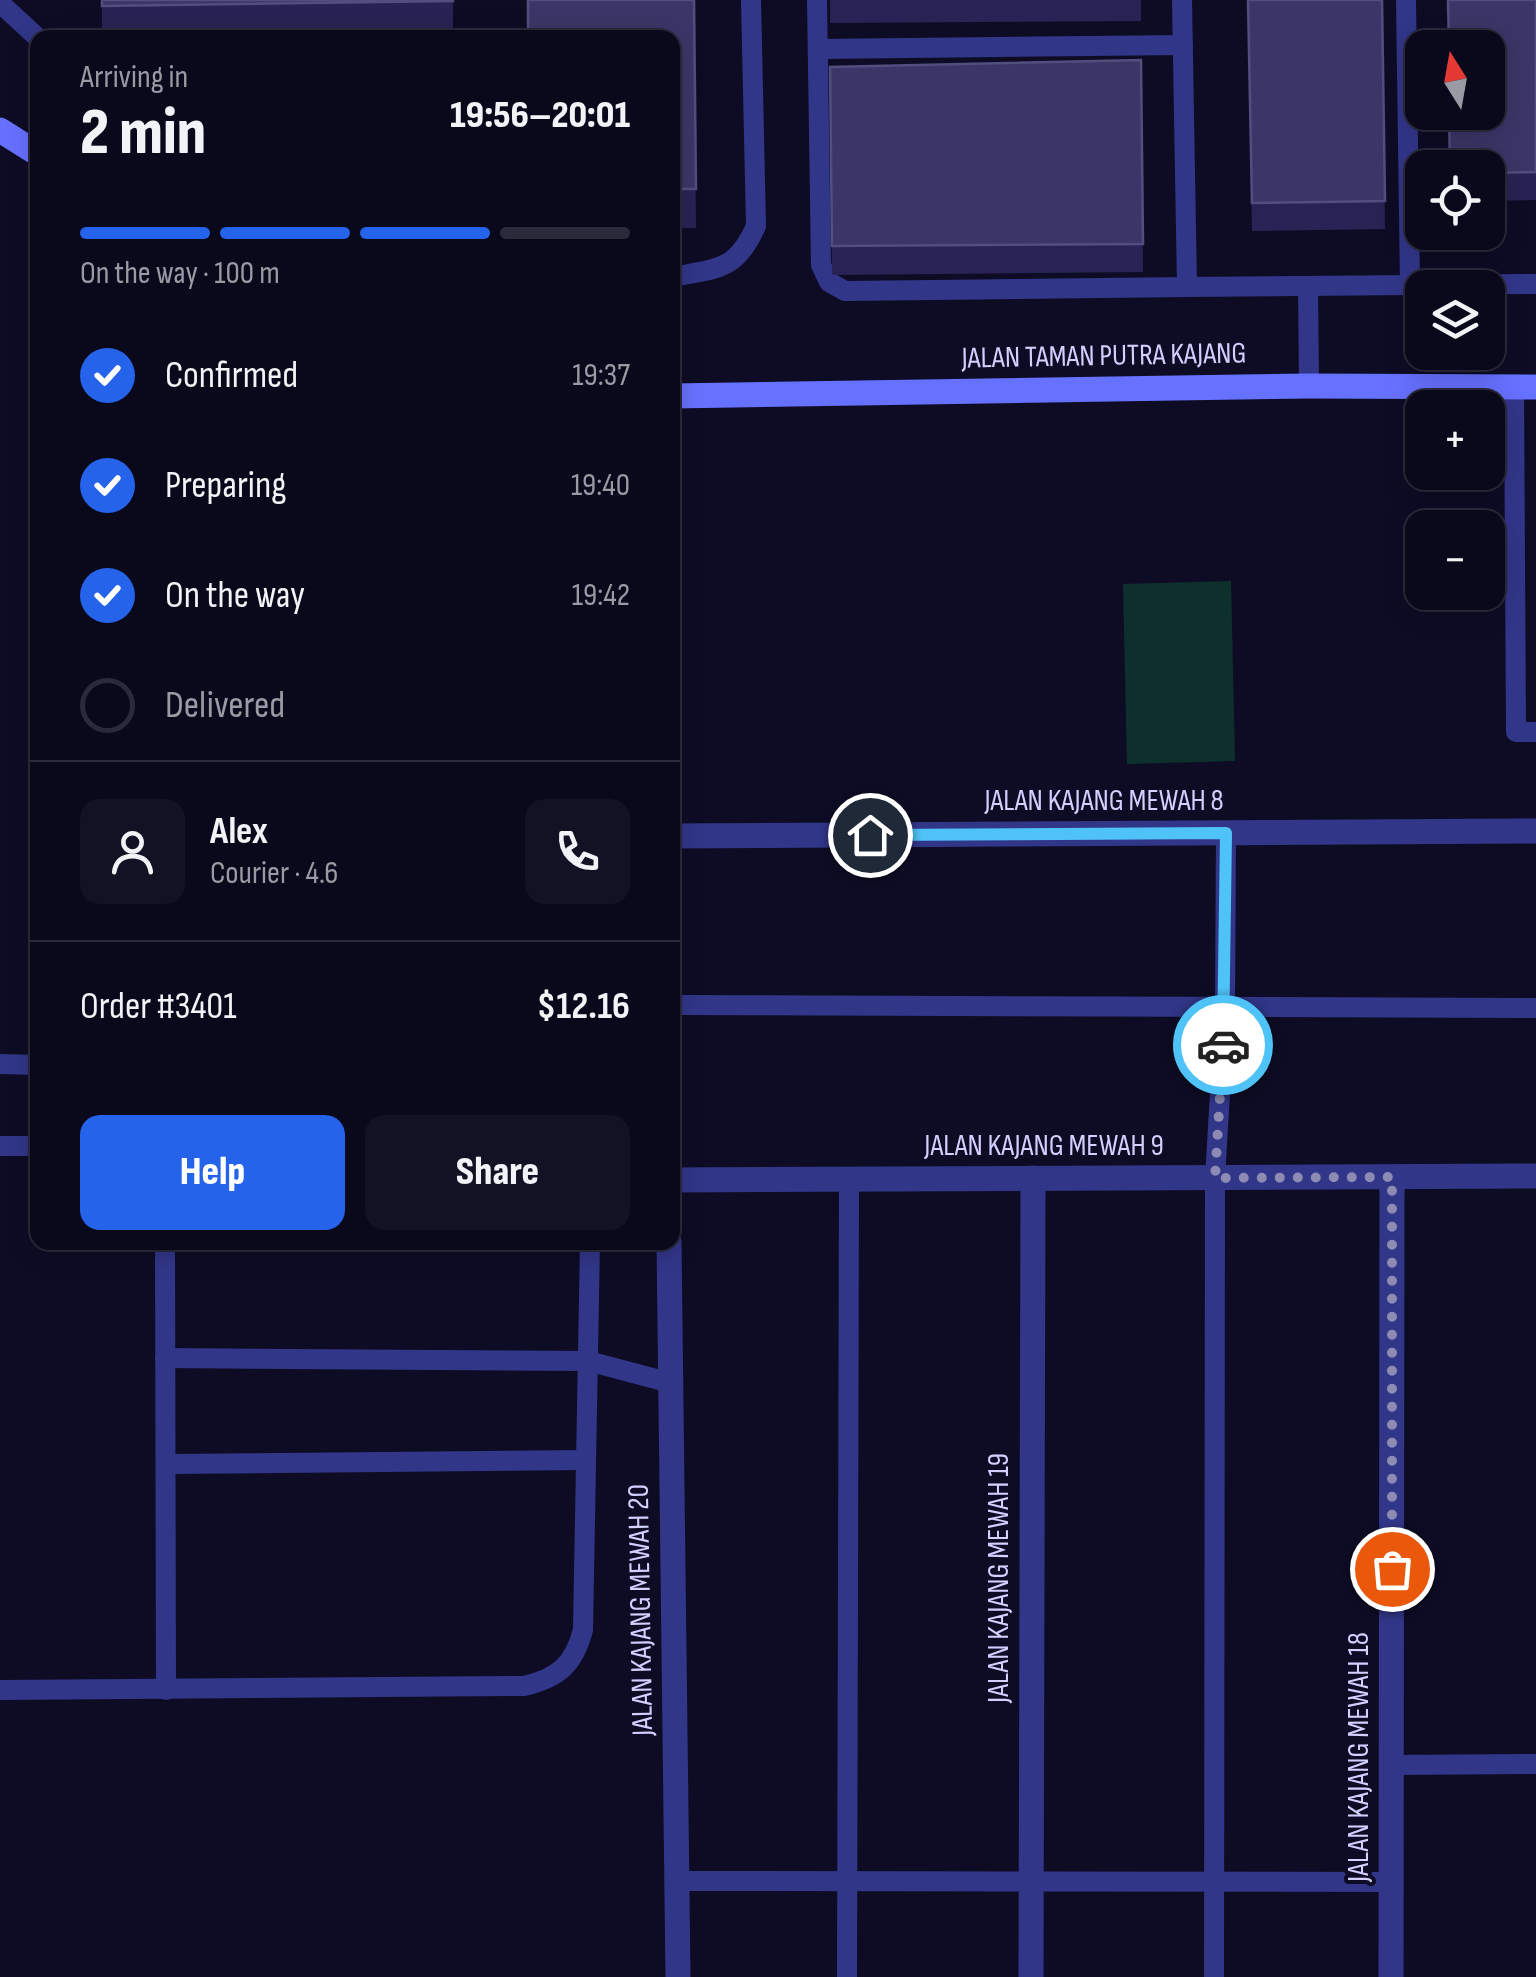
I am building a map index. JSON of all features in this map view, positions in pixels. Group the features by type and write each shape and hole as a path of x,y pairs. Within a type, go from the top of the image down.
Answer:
{"street":[{"path":"0,130 30,149"},
{"name":"JALAN TAMAN PUTRA KAJANG","path":"680,396 1309,386 1525,387"},
{"name":"JALAN KAJANG MEWAH 8","path":"680,836 1536,832"},
{"name":"JALAN KAJANG MEWAH 9","path":"680,1180 1536,1176"},
{"name":"JALAN KAJANG MEWAH 18","path":"1391,1977 1392,1177"},
{"name":"JALAN KAJANG MEWAH 19","path":"1031,1977 1033,1178"},
{"name":"JALAN KAJANG MEWAH 20","path":"669,1250 678,1977"}],"lane":[{"path":"680,275 728,266 745,250 756,226 751,0"},
{"path":"816,0 821,265 830,282 844,291 1405,285"},
{"path":"1182,0 1187,287"},
{"path":"1406,0 1410,270"},
{"path":"0,2 30,30"},
{"path":"818,49 1182,46"},
{"path":"1505,284 1536,284"},
{"path":"1308,286 1309,386"},
{"path":"1525,387 1516,732 1536,732"},
{"path":"1214,1977 1215,1178 1225,1008 1226,833"},
{"path":"680,1006 1536,1008"},
{"path":"0,1064 30,1064"},
{"path":"0,1146 30,1146"},
{"path":"847,1977 850,1179"},
{"path":"165,1250 166,1690"},
{"path":"0,1690 524,1686 554,1676 577,1654 583,1630 590,1250"},
{"path":"165,1358 588,1361 670,1383"},
{"path":"166,1464 586,1460"},
{"path":"1391,1765 1536,1764"},
{"path":"677,1881 1391,1882"}],"green space":[{"path":"1231,581 1235,761 1127,764 1123,584"}],"building":[{"path":"102,0 453,0 453,1 102,6"},
{"path":"528,0 694,0 696,189 680,189 680,30 528,30"},
{"path":"1248,0 1382,0 1385,201 1252,203"},
{"path":"1448,0 1536,0 1536,172 1505,173 1505,150 1450,150 1449,130 1505,130 1505,30 1449,30"},
{"path":"1141,60 1143,244 832,246 830,67"}],"way so far":[{"path":"1223,1045 1215,1178 1392,1177 1392,1569"}],"route":[{"path":"870,835 1226,833 1223,1045"}]}
